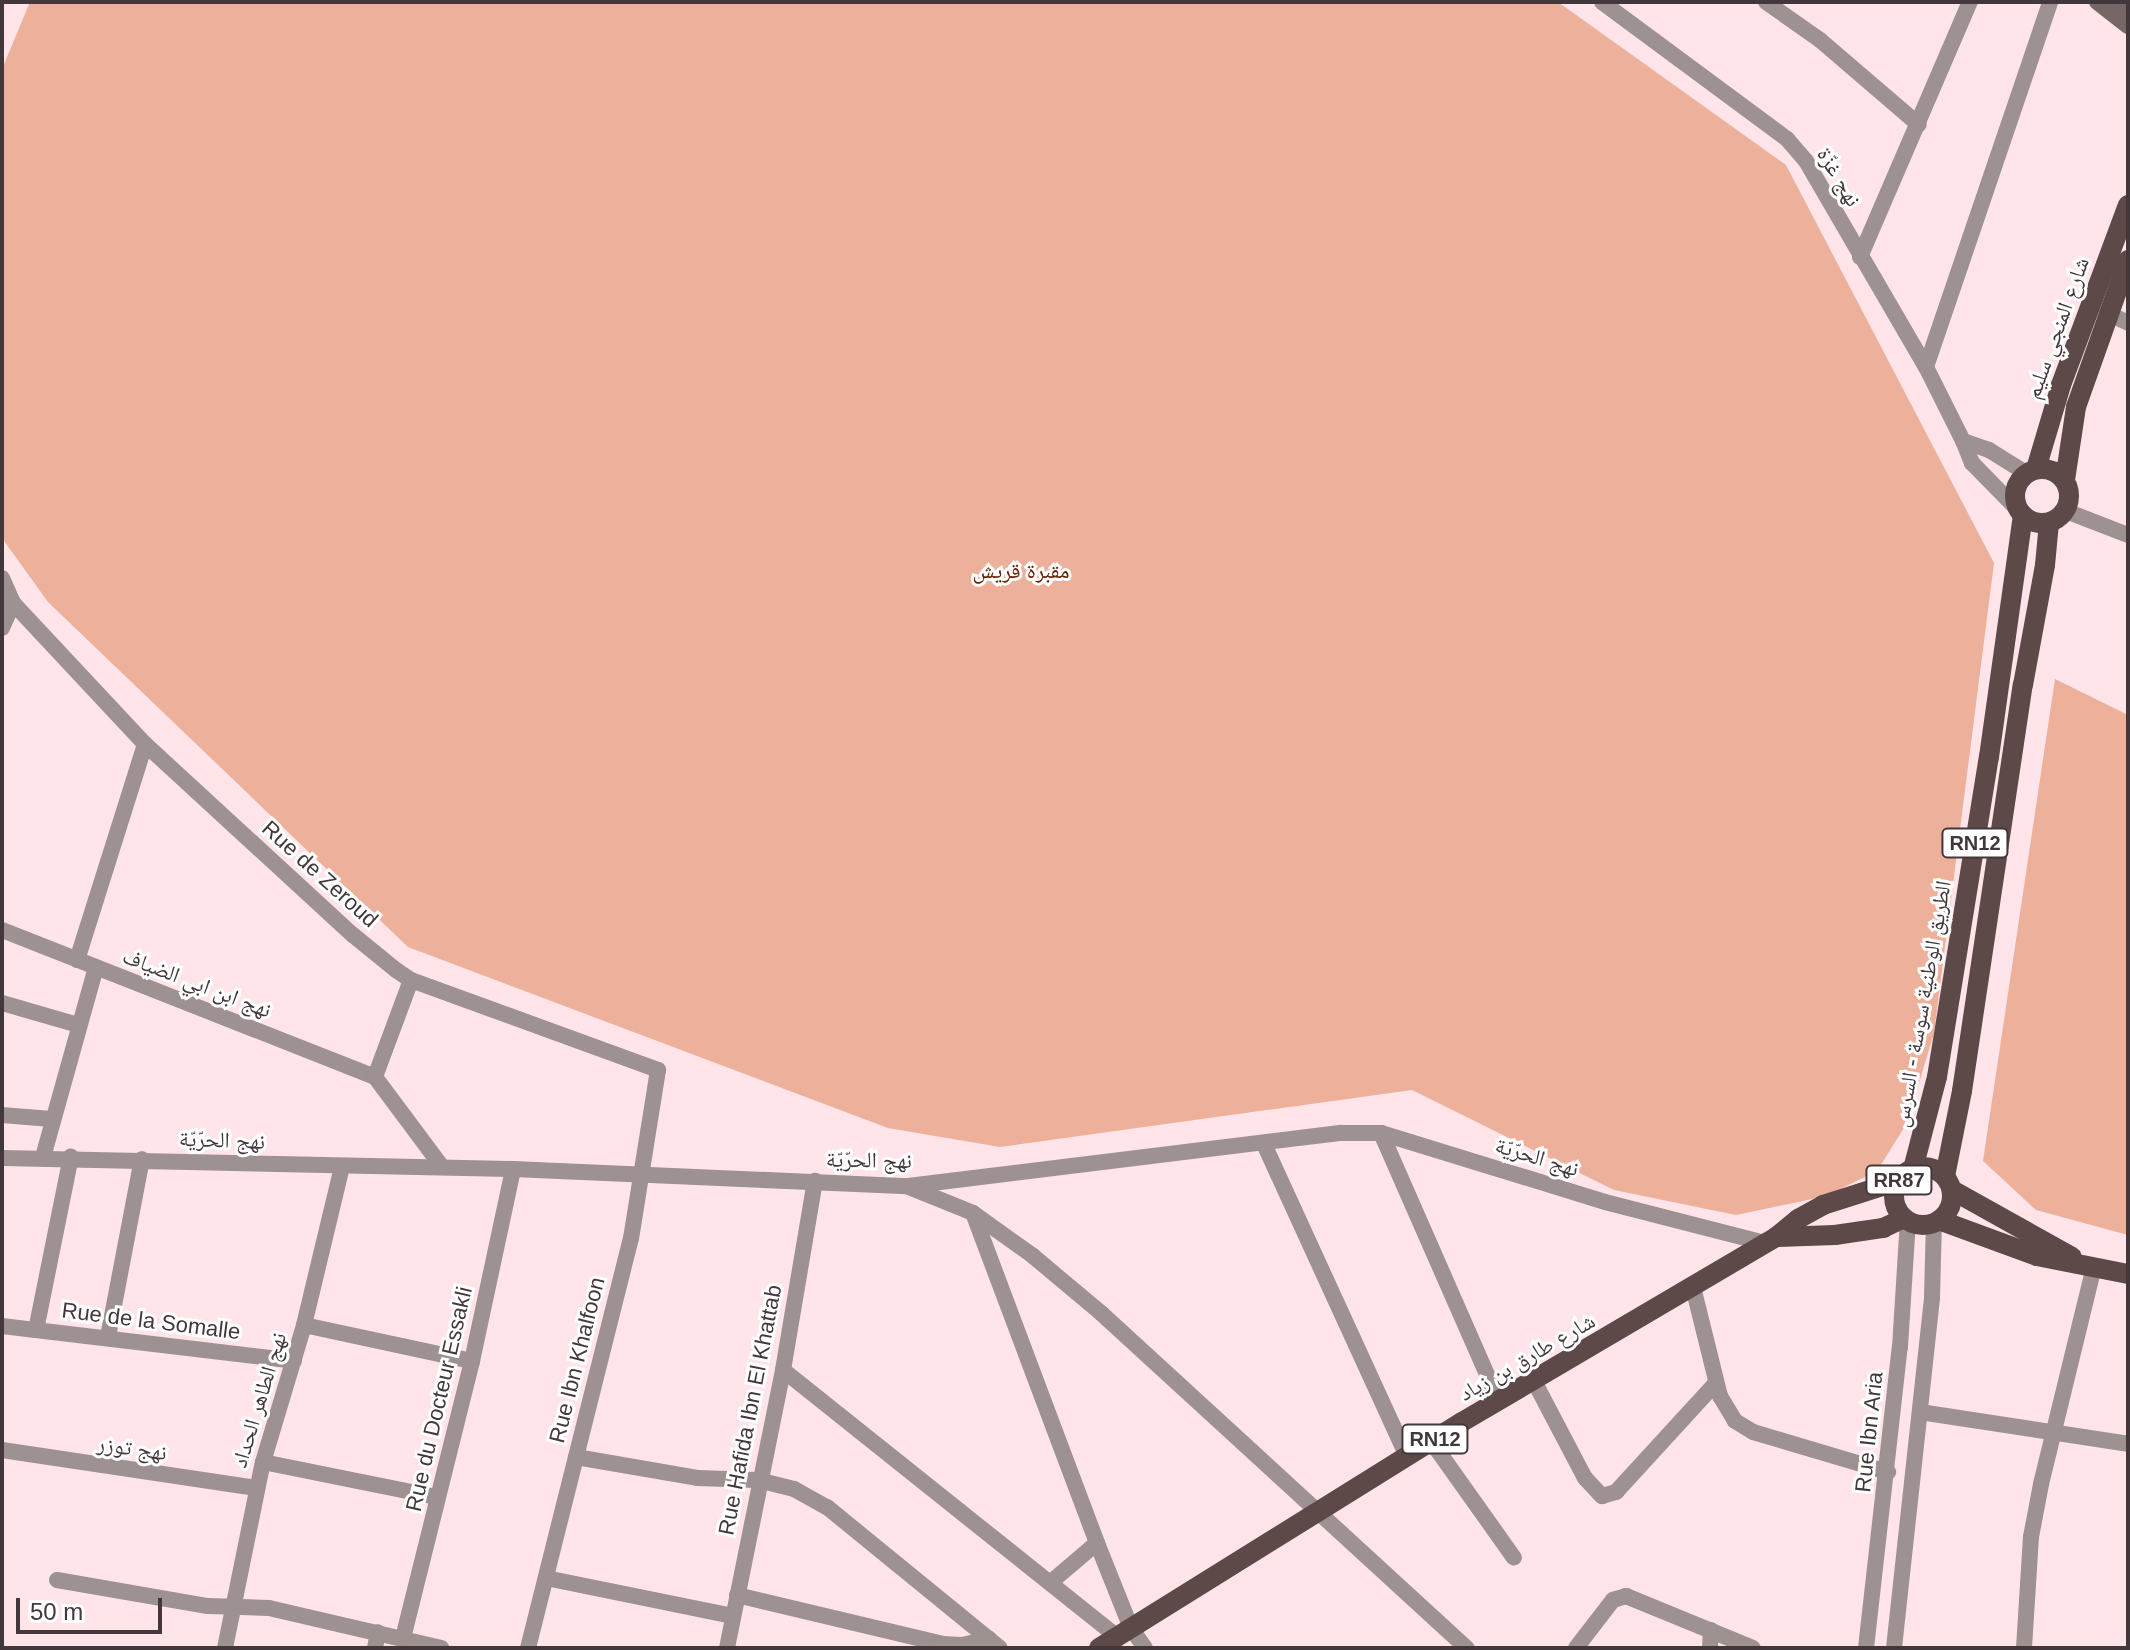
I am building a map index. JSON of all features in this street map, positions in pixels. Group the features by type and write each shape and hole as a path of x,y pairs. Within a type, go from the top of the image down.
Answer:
{"main road":[{"path":"2097,2 2128,26"},
{"path":"2113,2 2128,8"},
{"name":"شارع المنجي سليم","path":"2031,471 2128,205"},
{"name":"شارع المنجي سليم","path":"2065,480 2076,407 2128,260"},
{"path":"2031,471 2047,469 2065,480"},
{"name":"RN12","path":"2021,514 2015,491 2031,471"},
{"name":"RN12","path":"1948,1183 2023,685 2057,517 2070,500 2065,480"},
{"path":"2021,514 2039,523 2057,517"},
{"name":"الطريق الوطنية سوسة - السرس","path":"1906,1175 1937,1077 1989,757 2021,514"},
{"name":"RR87","path":"2090,1266 1948,1183 1935,1170 1906,1175 1894,1201 1906,1220 1921,1225 1936,1222 2037,1256 2128,1274"},
{"name":"شارع طارق بن زياد","path":"1099,1648 1498,1400 1693,1287 1823,1205 1906,1175"},
{"name":"RR87","path":"1936,1222 1947,1212 1948,1183"},
{"name":"شارع طارق بن زياد","path":"1771,1240 1883,1228 1906,1220"}],"street":[{"name":"نهج غزّة","path":"1602,2 1787,139 1806,161 1926,367 1972,463 2021,514"},
{"path":"1766,2 1820,40 1919,125"},
{"path":"1860,257 1970,2"},
{"path":"1926,367 2050,2"},
{"path":"2107,313 2128,323"},
{"path":"1963,441 2031,471"},
{"path":"2057,517 2128,535"},
{"name":"Rue de Zeroud","path":"2,578 8,601 145,744 353,935 411,980 649,1065 658,1070 657,1080"},
{"path":"2,628 8,601"},
{"path":"77,960 145,744"},
{"name":"نهج ابن ابي الضياف","path":"2,930 375,1077"},
{"path":"43,1157 51,1119 96,967"},
{"path":"411,980 375,1077 442,1167"},
{"path":"2,1003 78,1025"},
{"name":"Rue Ibn Khalfoon","path":"528,1648 631,1238 657,1080"},
{"path":"2,1115 51,1119"},
{"name":"نهج الحرّيّة","path":"2,1158 71,1157 342,1167 513,1169 908,1186 1342,1133 1381,1133 1605,1202 1771,1240"},
{"path":"1381,1133 1498,1400"},
{"path":"1264,1144 1407,1456"},
{"path":"36,1330 71,1157"},
{"path":"108,1337 142,1159"},
{"name":"نهج الطاهر الحداد","path":"225,1648 256,1488 304,1325 342,1167"},
{"name":"Rue du Docteur Essakli","path":"403,1638 472,1361 513,1169"},
{"name":"Rue Hafida Ibn El Khattab","path":"727,1648 758,1480 783,1370 815,1181"},
{"path":"908,1186 973,1213 1033,1256 1101,1313 1467,1648"},
{"path":"973,1213 1097,1543 1124,1632"},
{"name":"Rue Ibn Aria","path":"1866,1648 1888,1472 1906,1220"},
{"path":"1894,1648 1933,1284 1936,1222"},
{"path":"2024,1648 2031,1537 2090,1266"},
{"path":"1693,1287 1716,1383 1728,1413 1745,1428 1888,1472"},
{"path":"304,1325 472,1361"},
{"name":"Rue de la Somalle","path":"2,1326 294,1361"},
{"path":"783,1370 1051,1582 1145,1648"},
{"path":"1534,1381 1585,1478 1602,1496 1616,1492 1716,1383"},
{"path":"1920,1412 2128,1444"},
{"path":"1431,1441 1514,1558"},
{"name":"نهج توزر","path":"2,1450 256,1488"},
{"path":"576,1457 697,1478 758,1480 794,1489 827,1507 995,1644"},
{"path":"263,1462 437,1497"},
{"path":"1051,1582 1097,1543"},
{"path":"546,1578 732,1616"},
{"path":"57,1580 208,1606 269,1608 376,1640 403,1638 441,1648"},
{"path":"737,1595 932,1643 995,1644"},
{"path":"1576,1648 1619,1596 1634,1598 1753,1648"},
{"path":"1710,1648 1711,1630"}],"green space":[{"name":"مقبرة قريش","path":"30,2 1558,2 1786,165 1994,563 1934,1033 1907,1123 1877,1171 1826,1196 1736,1215 1614,1190 1412,1090 1000,1147 888,1128 408,947 48,602 2,538 2,69"},
{"path":"2055,679 2128,715 2128,1235 2036,1210 1983,1161"}]}
